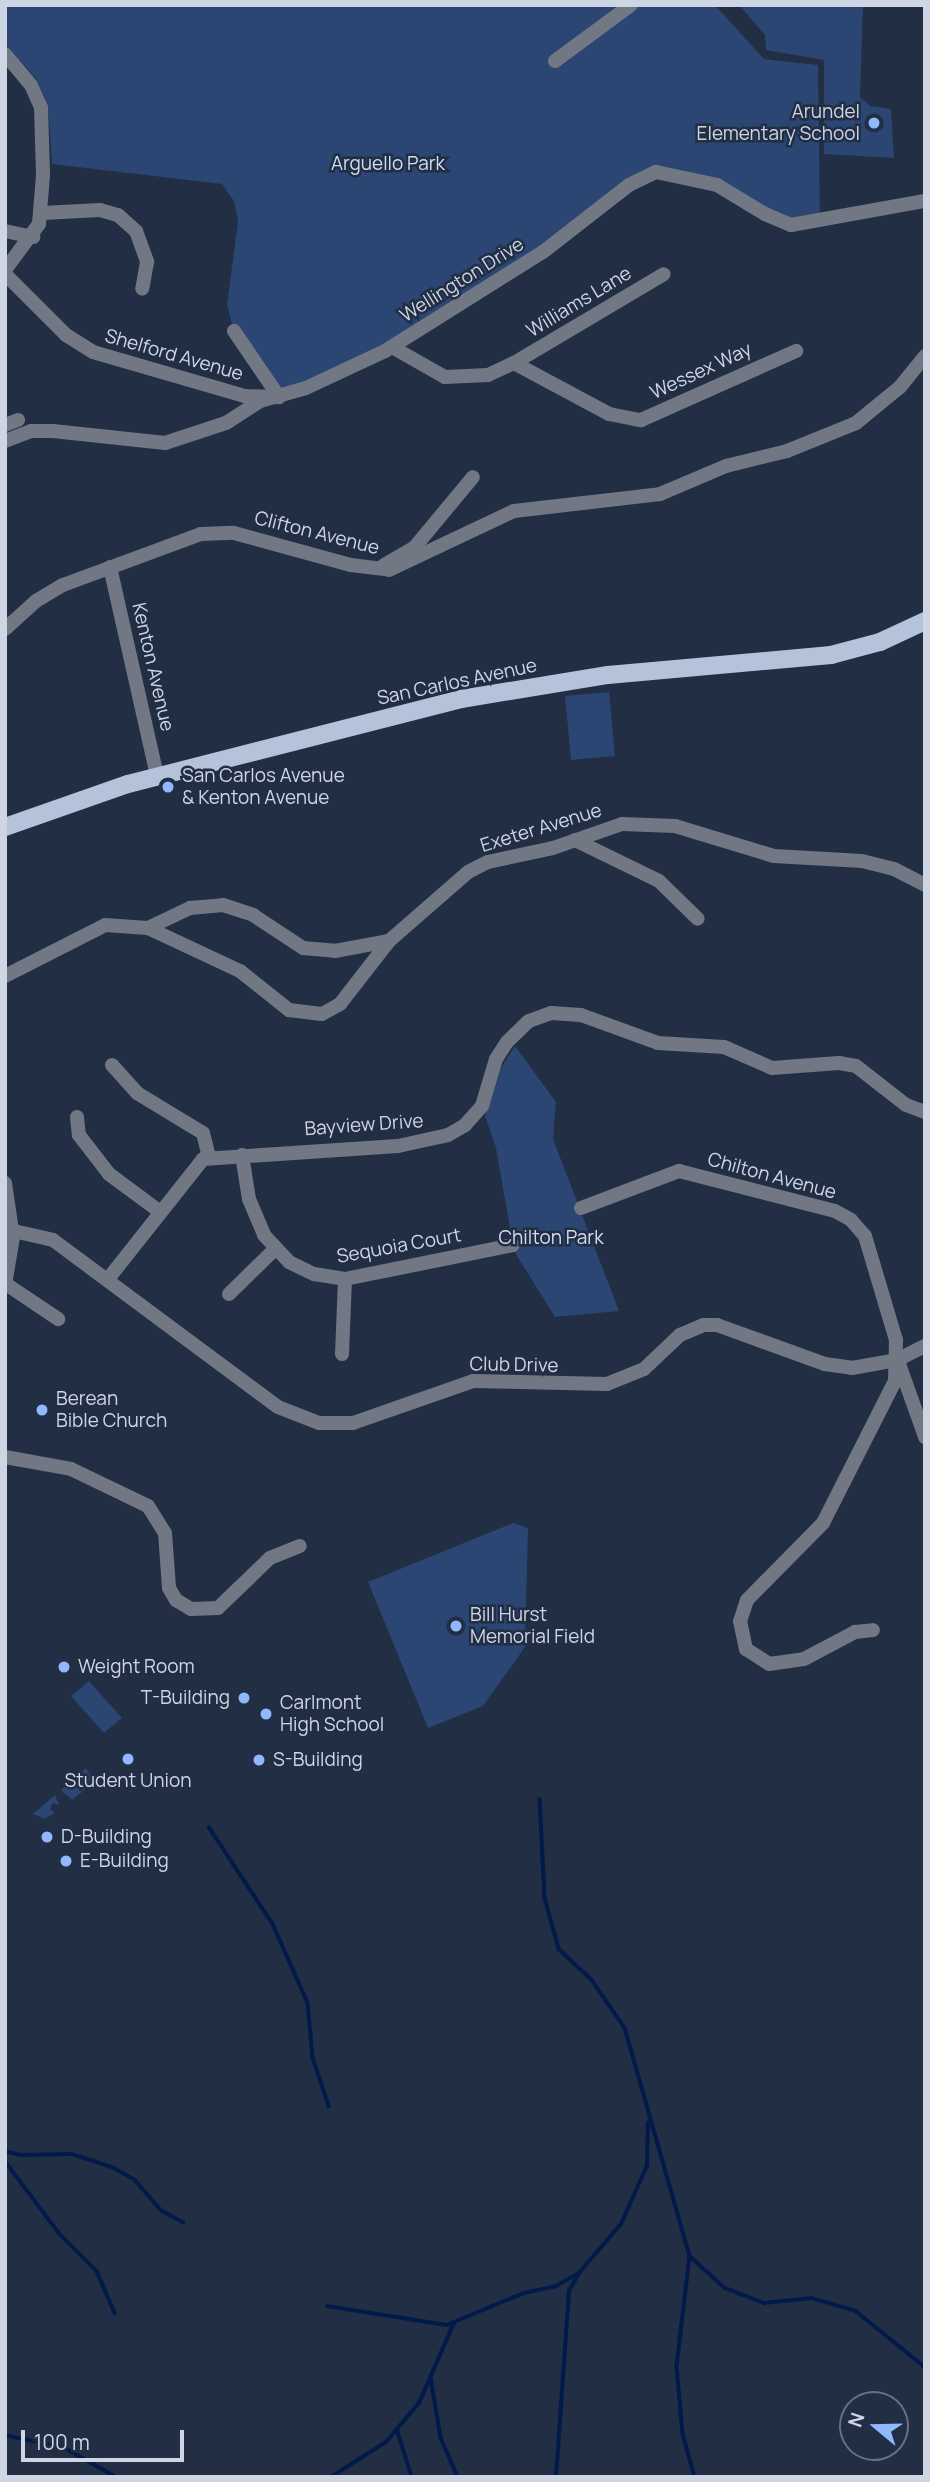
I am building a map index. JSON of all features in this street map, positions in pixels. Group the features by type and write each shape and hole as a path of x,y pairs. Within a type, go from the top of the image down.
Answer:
{"main road":[{"name":"San Carlos Avenue","path":"5,827 157,776 461,699 608,675 831,655 880,642 925,621"}],"street":[{"path":"555,61 631,5"},
{"path":"5,54 32,85 41,107 42,213 33,237 5,272"},
{"name":"Wellington Drive","path":"5,441 31,431 53,431 164,443 214,428 260,401 279,397 359,367 543,252 629,185 656,172 717,185 765,215 791,225 925,201"},
{"path":"42,213 100,211 118,215 136,231 147,262 142,289"},
{"path":"5,231 33,237"},
{"name":"Shelford Avenue","path":"5,272 76,343 93,352 244,396 279,397"},
{"name":"Williams Lane","path":"514,363 664,274"},
{"path":"234,331 279,397"},
{"path":"392,347 445,377 488,375 514,363"},
{"name":"Wessex Way","path":"514,363 609,414 641,420 796,351"},
{"name":"Clifton Avenue","path":"5,629 37,601 110,566 175,541 234,533 377,570 410,563 514,511 647,498 726,466 830,436 875,410 925,356"},
{"path":"377,570 414,548 472,477"},
{"name":"Kenton Avenue","path":"110,566 157,776"},
{"name":"Exeter Avenue","path":"5,975 105,925 148,928 218,959 289,1010 312,1015 340,1004 389,941 468,872 488,862 575,840 622,824 644,822 675,826 774,856 862,861 894,869 925,885"},
{"path":"575,840 659,881 698,919"},
{"path":"148,928 190,908 223,905 253,915 303,948 335,951 389,941"},
{"name":"Bayview Drive","path":"209,1157 398,1146 448,1135 465,1125 482,1106 496,1059 514,1035 529,1021 561,1012 581,1015 647,1041 724,1047 772,1068 839,1063 856,1066 906,1105 925,1112"},
{"path":"108,1279 197,1164 209,1157 203,1133 137,1093 112,1065"},
{"path":"77,1117 79,1135 109,1174 159,1211"},
{"name":"Sequoia Court","path":"242,1155 252,1212 274,1250 307,1271 345,1279 513,1245"},
{"name":"Chilton Avenue","path":"581,1208 679,1171 844,1215 865,1237 896,1340 897,1360"},
{"path":"5,1183 8,1229 6,1284 58,1318"},
{"name":"Club Drive","path":"8,1229 49,1238 108,1279 278,1408 324,1424 353,1423 464,1382 607,1384 644,1368 685,1331 710,1324 839,1367 862,1368 897,1360 925,1346"},
{"path":"229,1294 274,1250"},
{"path":"342,1354 345,1279"},
{"path":"897,1360 925,1437"},
{"path":"873,1630 855,1632 795,1662 769,1664 746,1649 740,1621 747,1600 823,1523 888,1396 897,1360"},
{"path":"5,1457 71,1469 141,1500 157,1514 165,1534 169,1588 176,1600 191,1609 218,1608 270,1558 300,1546"}],"green space":[{"name":"Arguello Park","path":"5,5 715,5 764,59 818,65 820,223 791,225 682,174 644,176 392,347 279,397 234,331 227,305 238,221 234,201 222,184 52,164 48,105 37,80 5,43"},
{"path":"739,5 863,5 860,97 870,106 891,109 894,158 824,154 824,60 766,50 765,35"},
{"path":"609,692 615,756 571,760 565,696"},
{"name":"Chilton Park","path":"515,1046 556,1102 553,1139 619,1311 555,1317 514,1251 496,1148 485,1116 501,1068"},
{"name":"Bill Hurst Memorial Field","path":"513,1523 528,1528 525,1647 483,1706 428,1728 368,1582"},
{"path":"89,1681 122,1718 104,1733 71,1696"},
{"path":"86,1768 95,1780 90,1784 81,1777 90,1785 83,1791 73,1783 82,1792 72,1800 61,1790"},
{"path":"55,1795 59,1805 53,1803 50,1809 55,1813 45,1819 33,1814"}],"waterway":[{"path":"540,1799 545,1898 559,1949 592,1980 625,2028 690,2256 725,2288 764,2303 812,2298 856,2311 925,2367"},
{"path":"209,1827 273,1924 308,2003 313,2058 329,2106"},
{"path":"327,2306 447,2325 524,2293 556,2286 579,2273 621,2224 647,2166 648,2123"},
{"path":"5,2151 21,2155 72,2154 112,2167 135,2180 161,2210 184,2223"},
{"path":"5,2161 59,2233 97,2271 115,2313"},
{"path":"690,2256 677,2367 683,2434 695,2477"},
{"path":"556,2477 569,2291 578,2275"},
{"path":"331,2477 386,2442 419,2403 454,2323"},
{"path":"431,2378 441,2438 458,2477"},
{"path":"397,2429 412,2477"},
{"path":"5,2435 65,2448 116,2477"}],"place":[{"name":"Arundel Elementary School","path":"874,123"},
{"name":"San Carlos Avenue & Kenton Avenue","path":"168,787"},
{"name":"Berean Bible Church","path":"42,1410"},
{"name":"Bill Hurst Memorial Field","path":"456,1626"},
{"name":"Weight Room","path":"64,1667"},
{"name":"T-Building","path":"244,1698"},
{"name":"Carlmont High School","path":"266,1714"},
{"name":"Student Union","path":"128,1759"},
{"name":"S-Building","path":"259,1760"},
{"name":"D-Building","path":"47,1837"},
{"name":"E-Building","path":"66,1861"}]}
